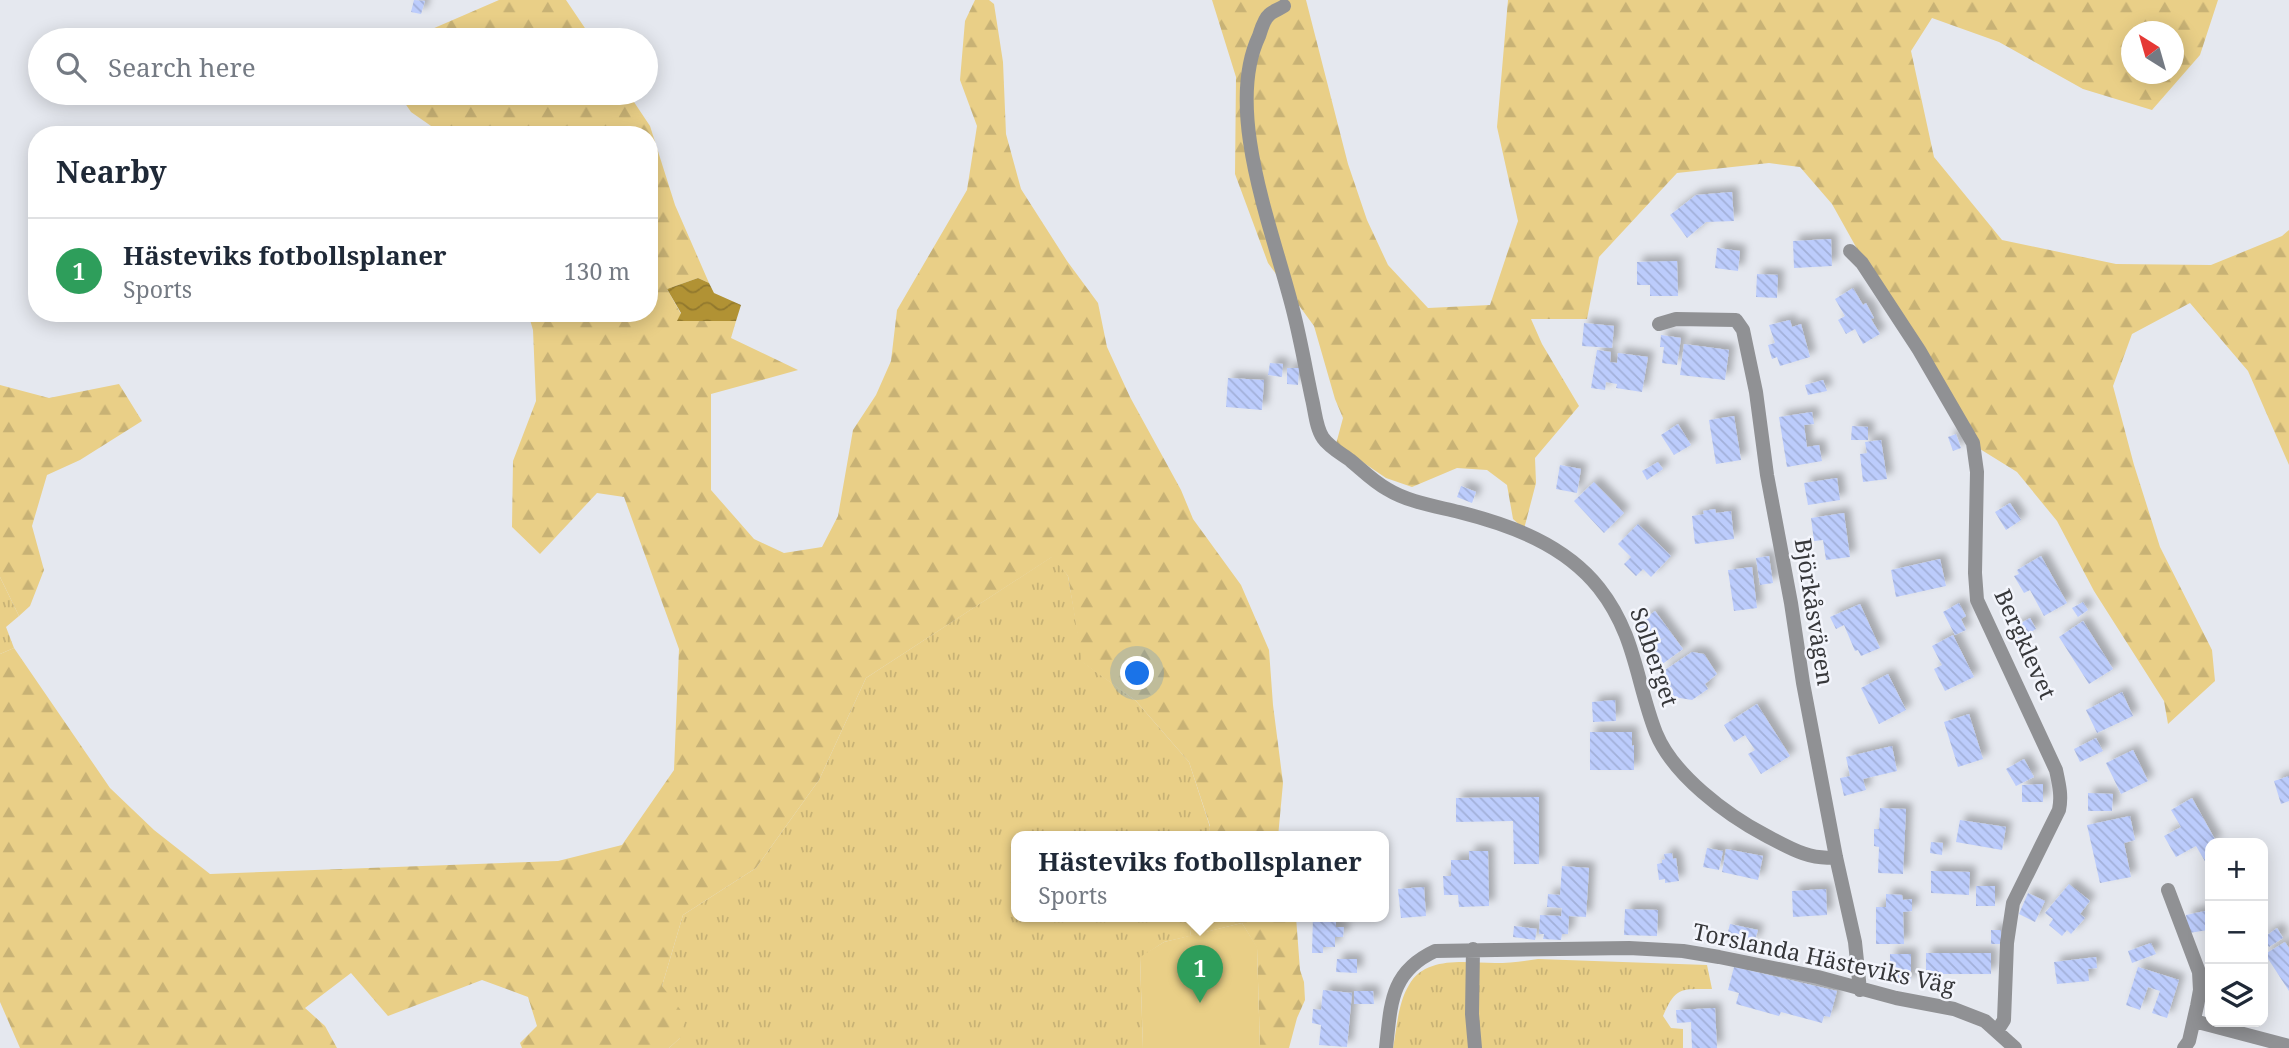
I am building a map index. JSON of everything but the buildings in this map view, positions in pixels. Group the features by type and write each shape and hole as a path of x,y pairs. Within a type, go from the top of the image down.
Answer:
{"street":[{"name":"Solberget","path":"1284,6 1268,15 1253,48 1245,100 1252,154 1294,313 1316,418 1323,439 1386,489 1407,498 1524,533 1555,548 1586,571 1611,604 1622,624 1658,737 1669,757 1689,780 1754,829 1791,849 1821,859 1836,857"},
{"name":"Bergklevet","path":"1850,251 1862,263 1919,350 1973,443 1977,472 1977,600 2051,758 2059,782 2059,810 2013,903 2009,917 2004,1020 1997,1031"},
{"name":"Björkåsvägen","path":"1659,324 1676,319 1736,320 1743,330 1803,683 1836,857 1856,942 1860,990"},
{"path":"2168,890 2199,972 2200,990 2194,1021 2184,1048"},
{"name":"Torslanda Hästeviks Väg","path":"1386,1048 1397,985 1408,968 1435,951 1629,948 1683,951 1766,965 1860,990 1954,1009 1985,1021 2015,1048"},
{"path":"1473,949 1472,1014 1475,1048"},
{"path":"2194,1021 2289,1046"}],"green space":[{"path":"499,0 566,0 585,28 434,28"},
{"path":"975,0 989,0 994,4 1003,62 1006,134 1021,189 1067,261 1098,303 1107,347 1130,397 1181,490 1193,519 1241,585 1269,650 1283,783 1279,831 1209,831 1210,826 1189,762 1136,701 1082,662 1068,576 1052,557 866,678 819,780 756,868 683,915 662,986 686,1017 680,1038 669,1048 522,1048 520,1043 537,1026 528,997 482,980 388,1016 351,973 305,1008 325,1026 337,1048 20,1048 0,1002 0,654 14,648 110,788 154,830 210,874 558,861 622,845 674,770 679,649 624,497 597,493 540,554 512,527 513,461 536,401 531,322 658,322 658,151 675,205 709,283 698,278 667,289 681,314 678,321 736,321 731,338 798,370 711,394 711,490 754,539 784,553 822,547 838,516 853,430 876,395 891,361 897,310 967,190 977,126 960,80 965,21"},
{"path":"1212,0 1306,0 1348,164 1367,220 1388,265 1428,308 1490,305 1518,221 1497,127 1508,0 2218,0 2200,55 2184,73 2184,21 2121,21 2121,84 2175,84 2152,110 2083,89 1999,42 1932,18 1911,51 1934,157 2002,240 2116,264 2211,265 2282,236 2289,230 2289,465 2248,371 2190,303 2132,334 2113,386 2160,547 2212,650 2215,681 2168,724 2164,701 2094,591 2057,521 2017,472 1980,449 1870,272 1832,204 1800,167 1769,163 1677,173 1599,257 1587,319 1531,319 1542,344 1579,406 1535,458 1536,483 1524,529 1513,519 1507,485 1487,470 1457,468 1412,487 1386,478 1336,444 1343,418 1314,326 1268,263 1235,174 1236,77"},
{"path":"406,105 636,105 650,126 431,126 411,112"},
{"path":"119,384 142,421 80,460 47,475 32,526 44,570 30,606 19,616 0,577 0,385 49,398"},
{"path":"1053,556 1068,576 1083,662 1136,701 1189,762 1210,827 1209,831 1011,831 1011,922 1192,922 1190,936 1164,942 1140,958 1143,1048 669,1048 680,1038 662,986 683,915 756,868 819,780 866,678"},
{"path":"0,577 19,616 6,627 14,648 0,654"},
{"path":"1192,922 1296,922 1305,1000 1289,1048 1260,1048 1257,948 1242,923 1190,936"},
{"path":"1242,923 1257,947 1260,1048 1143,1048 1140,957 1164,942"},
{"path":"1538,959 1707,965 1712,989 1681,991 1672,999 1663,1016 1671,1028 1683,1029 1683,1048 1393,1048 1402,999 1416,975 1436,965 1448,963 1500,963"}],"water":[{"path":"698,278 709,283 714,293 741,305 736,321 677,321 681,313 667,289"}],"place":[{"name":"Hästeviks fotbollsplaner","path":"1200,1003"}]}
